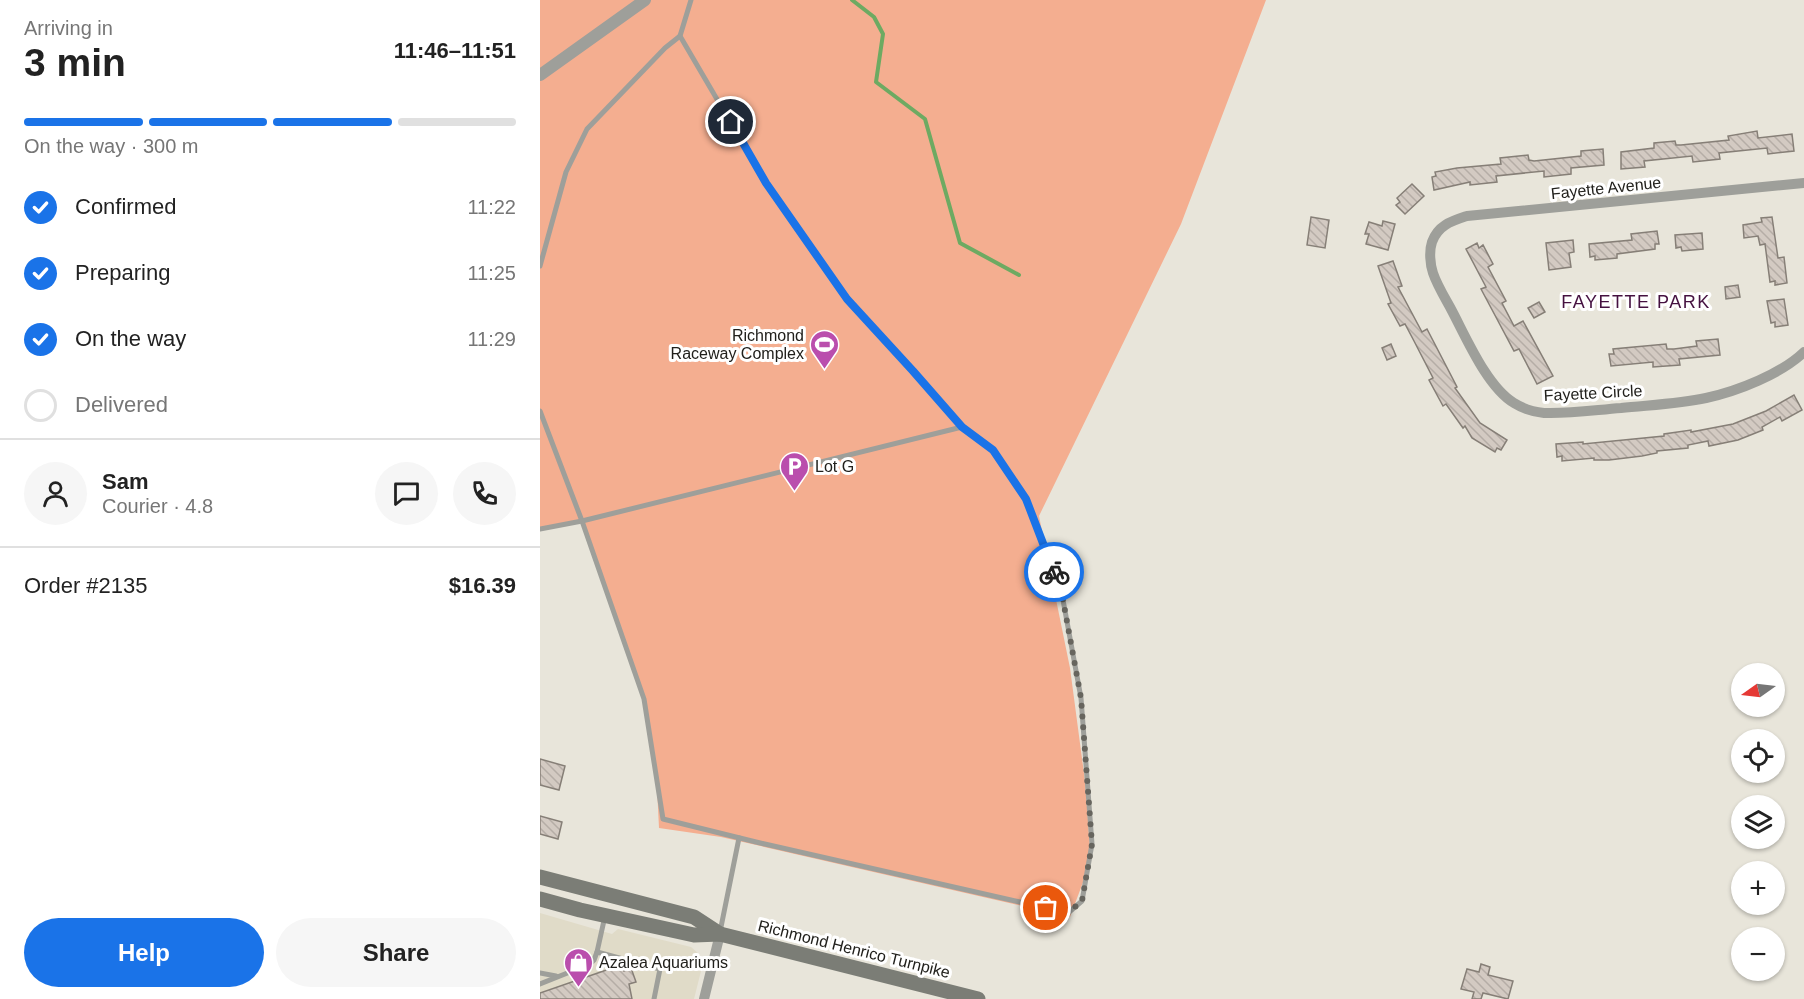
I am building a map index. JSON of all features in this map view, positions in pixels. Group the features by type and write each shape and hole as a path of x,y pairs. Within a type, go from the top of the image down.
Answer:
{"main road":[{"name":"Richmond Henrico Turnpike","path":"540,877 694,917 720,934"},
{"name":"Richmond Henrico Turnpike","path":"540,899 694,935 720,934 978,999"}],"street":[{"path":"540,75 645,0"},
{"name":"Fayette Avenue","path":"1430,252 1432,241 1444,225 1467,216 1804,183"},
{"name":"Fayette Circle","path":"1430,252 1434,276 1486,372 1497,388 1515,404 1535,411 1566,412 1705,398 1765,377 1804,352"},
{"path":"704,999 720,934"}],"lane":[{"path":"540,266 566,172 587,129 665,48 680,36 690,0"},
{"path":"540,411 582,521 644,699 663,819 1068,913 1082,901 1092,844 1081,698 1061,589 1026,499 993,450 962,427 847,299 766,183 680,36"},
{"path":"540,529 582,521 962,427"},
{"path":"720,934 740,838"},
{"path":"540,984 590,964 597,952 605,916"},
{"path":"597,952 660,969 654,999"},
{"path":"540,973 556,976"}],"shaded area":[{"name":"Richmond Raceway Complex","path":"540,0 1266,0 1181,224 1039,516 1070,668 1085,781 1091,861 1070,917 721,837 659,828 656,767 644,699 582,521 540,529"},
{"path":"540,913 612,934 618,929 691,947 699,954 703,963 694,999 540,999"}],"building":[{"path":"1757,131 1758,138 1792,134 1794,151 1768,154 1767,148 1719,153 1720,159 1693,162 1692,156 1644,161 1645,167 1621,169 1621,152 1654,148 1654,143 1675,141 1676,145 1681,145 1729,140 1728,136"},
{"path":"1603,149 1604,165 1571,168 1571,174 1544,177 1544,171 1496,176 1497,182 1470,185 1470,182 1434,190 1432,177 1436,176 1435,172 1501,164 1500,158 1528,155 1529,160 1534,161 1581,156 1581,151"},
{"path":"1412,184 1424,196 1405,214 1396,205 1400,202 1397,198"},
{"path":"1311,217 1329,220 1325,248 1307,245"},
{"path":"1772,217 1778,258 1784,257 1787,283 1775,285 1775,281 1770,282 1765,244 1760,245 1758,236 1744,238 1743,225 1762,222 1761,218"},
{"path":"1383,221 1395,224 1388,250 1366,244 1369,234 1365,234 1369,222 1382,226"},
{"path":"1657,231 1659,244 1655,244 1655,249 1617,254 1617,258 1595,260 1595,256 1590,257 1589,244 1632,240 1631,234"},
{"path":"1702,233 1703,249 1682,251 1681,247 1676,248 1675,235"},
{"path":"1573,240 1574,252 1569,253 1571,267 1549,270 1546,243"},
{"path":"1477,243 1479,248 1483,245 1493,264 1488,267 1506,301 1502,303 1514,326 1523,321 1553,376 1537,384 1519,349 1514,351 1481,289 1486,287 1466,249"},
{"path":"1393,261 1402,286 1398,287 1422,332 1427,329 1457,387 1455,388 1480,423 1507,440 1501,450 1497,448 1495,452 1472,438 1446,404 1443,406 1429,380 1433,378 1405,324 1400,326 1388,304 1391,303 1378,266"},
{"path":"1738,285 1740,297 1726,299 1725,287"},
{"path":"1784,299 1788,325 1775,327 1775,322 1771,323 1767,301"},
{"path":"1539,302 1545,312 1534,318 1528,308"},
{"path":"1718,339 1720,355 1679,359 1680,365 1653,367 1653,362 1611,366 1609,354 1614,354 1613,349 1666,344 1667,349 1674,349 1697,346 1696,341"},
{"path":"1391,344 1396,356 1387,360 1382,348"},
{"path":"1794,395 1802,410 1782,421 1780,417 1762,427 1763,430 1738,440 1709,446 1708,441 1688,445 1688,448 1609,460 1594,460 1594,458 1562,461 1562,456 1557,457 1556,444 1583,442 1583,444 1664,436 1664,434 1691,430 1691,432 1733,424 1766,411"},
{"path":"540,759 565,766 559,790 540,785"},
{"path":"540,816 562,822 558,839 540,834"},
{"path":"1481,964 1490,967 1488,975 1513,981 1508,999 1483,993 1481,999 1472,999 1474,992 1461,989 1467,969 1479,972"},
{"path":"618,966 624,971 631,968 636,982 629,984 632,999 540,999 540,993"}],"waterway":[{"path":"852,0 874,17 883,34 876,82 925,119 960,243 1019,275"}],"way so far":[{"path":"1046,908 1068,913 1082,901 1092,844 1081,698 1061,589 1054,572"}],"place":[{"name":"Richmond Raceway Complex","path":"825,370"},
{"name":"Lot G","path":"794,492"},
{"name":"Azalea Aquariums","path":"578,988"}],"district":[{"name":"FAYETTE PARK","path":"1636,302"}],"route":[{"path":"731,122 766,183 847,299 962,427 993,450 1026,499 1054,572"}]}
